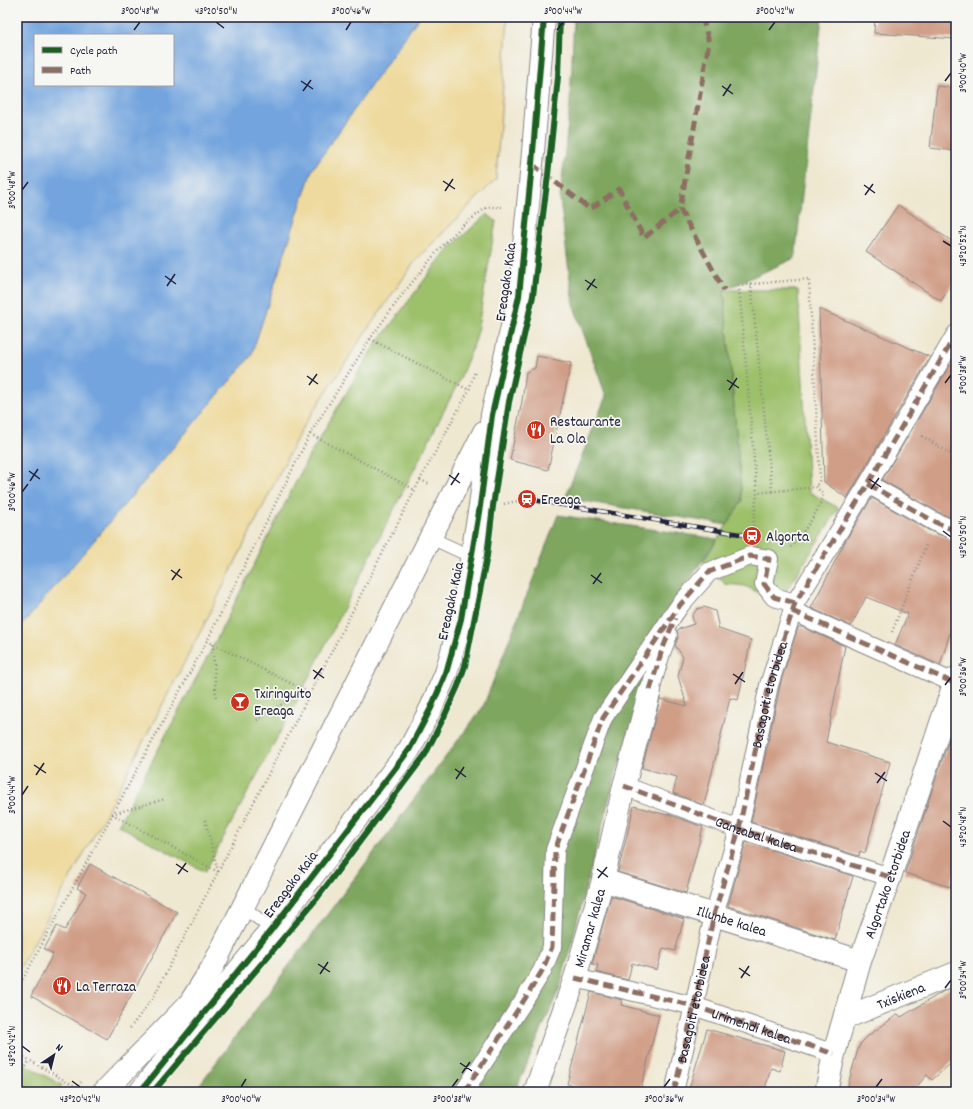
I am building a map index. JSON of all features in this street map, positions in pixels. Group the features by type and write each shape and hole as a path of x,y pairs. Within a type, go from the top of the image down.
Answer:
{"street":[{"name":"Ereagako Kaia","path":"140,1092 272,929 409,750 431,708 446,673 461,619 472,557 492,415 519,296 544,17"},
{"name":"Basagoiti etorbidea","path":"674,1092 714,914 739,829 769,685 794,607 903,424 954,342"},
{"name":"Ereagako Kaia","path":"104,1092 190,1003 212,968 492,415"},
{"path":"868,484 935,522 956,531"},
{"path":"464,1092 532,988 542,971 552,947 555,850 603,718 680,605 709,572 750,556 769,559 764,584 774,597 884,652 955,680"},
{"path":"650,690 661,653 680,605"},
{"name":"Algortako etorbidea","path":"826,1092 834,1054 860,961 890,877 955,680"},
{"name":"Miramar kalea","path":"535,1092 575,978 603,880 624,786 650,690"},
{"name":"Ganzabal kalea","path":"624,786 739,829 890,877"},
{"name":"Illunbe kalea","path":"603,880 860,961"},
{"name":"Txiskiena","path":"844,1018 956,973"},
{"name":"Urimendi kalea","path":"575,978 694,1006 834,1054"}],"lane":[{"path":"431,538 472,557"},
{"path":"243,907 272,929"}],"path":[{"path":"17,990 207,641 310,434 370,339 402,295 440,248 461,227 487,207 508,207"},
{"path":"752,536 757,493 739,286 809,279 820,479 816,487"},
{"path":"751,284 772,491"},
{"path":"370,339 469,390"},
{"path":"127,1032 153,998 415,490 469,390 476,368"},
{"path":"903,424 956,457"},
{"path":"310,434 415,490"},
{"path":"757,493 816,487"},
{"path":"802,534 822,502 823,494 816,487"},
{"path":"884,652 935,522"},
{"path":"207,641 310,693"},
{"path":"213,644 216,699"},
{"path":"257,720 304,690"},
{"path":"112,814 165,799"},
{"path":"112,814 218,872"},
{"path":"205,820 218,872"},
{"path":"17,1053 76,1087"},
{"path":"17,1080 30,1060"},
{"path":"73,1092 82,1081"}],"green space":[{"path":"574,17 822,17 795,258 724,290 742,501 727,525 565,498 606,396 573,304 560,199 570,103"},
{"path":"487,214 496,221 476,339 459,381 298,699 205,872 118,825 210,652 309,456 371,351 446,251"},
{"path":"724,290 798,290 809,492 839,508 774,610 759,593 745,586 725,584 703,562 742,501"},
{"path":"558,515 717,539 670,608 615,777 560,987 515,1092 194,1092 483,707"},
{"path":"17,1060 62,1085 58,1092 17,1092"}],"sand":[{"path":"419,17 508,17 496,179 416,260 365,333 301,430 208,617 102,821 17,973 17,631 251,356 312,170"}],"water":[{"path":"17,17 419,17 312,170 251,356 17,631"}],"building":[{"path":"875,17 956,17 956,39 874,33"},
{"path":"937,86 956,88 956,151 930,148"},
{"path":"898,205 956,244 956,278 941,301 866,252"},
{"path":"819,309 930,357 847,498 824,482"},
{"name":"Restaurante La Ola","path":"537,356 571,363 548,470 510,460 522,401 526,372 535,368"},
{"path":"950,365 956,368 956,520 940,513 882,480"},
{"path":"872,498 930,531 956,541 956,613 940,665 895,645 908,614 866,597 851,626 811,608 847,538"},
{"path":"704,607 715,611 719,629 751,640 738,700 730,698 704,805 673,793 677,777 642,768 660,699 687,706 678,676 683,657 675,645 678,638 677,631 694,624 692,616 697,609"},
{"path":"798,627 802,627 845,646 826,742 890,762 865,853 860,851 859,856 751,822 781,681"},
{"path":"956,718 956,869 950,887 905,873"},
{"path":"634,806 667,815 668,814 703,827 686,893 618,872"},
{"path":"746,842 853,876 835,940 728,906"},
{"path":"90,864 177,912 107,1039 31,996 53,954 44,949 57,926 65,930 86,893 77,888"},
{"path":"611,896 684,919 675,951 663,948 657,970 632,963 628,980 596,972 598,965 592,964"},
{"path":"956,986 956,1059 932,1080 927,1075 912,1092 846,1092 858,1049 861,1043 868,1036 898,1014 901,1017 944,991"},
{"path":"591,992 622,1000 621,1005 659,1015 640,1092 596,1092 567,1084"},
{"path":"707,1029 785,1051 780,1071 771,1068 764,1092 688,1092"}],"railway":[{"path":"527,499 752,536"}],"marked path":[{"path":"702,17 709,42 680,209 724,290"},
{"path":"532,164 590,209 619,189 644,238 680,209"},
{"path":"674,1092 714,915 739,829 769,685 795,603 868,484 956,334"},
{"path":"868,484 935,522 956,531"},
{"path":"464,1092 542,971 552,947 555,850 603,718 680,605 709,572 750,556 769,559 764,584 774,597 795,603"},
{"path":"792,611 954,683"},
{"path":"650,690 661,653 675,618"},
{"path":"624,786 739,829 890,877"},
{"path":"575,978 694,1006 834,1054"}],"cycle path":[{"path":"140,1092 272,929 409,750 431,708 446,673 461,619 480,506 492,415 519,296 544,17"},
{"path":"153,1092 318,897 425,755 458,686 465,666 487,556 509,402 533,296 558,77 560,17"}],"place":[{"name":"Restaurante La Ola","path":"536,430"},
{"name":"Ereaga","path":"527,499"},
{"name":"Algorta","path":"752,536"},
{"name":"Txiringuito Ereaga","path":"240,702"},
{"name":"La Terraza","path":"62,986"}]}
